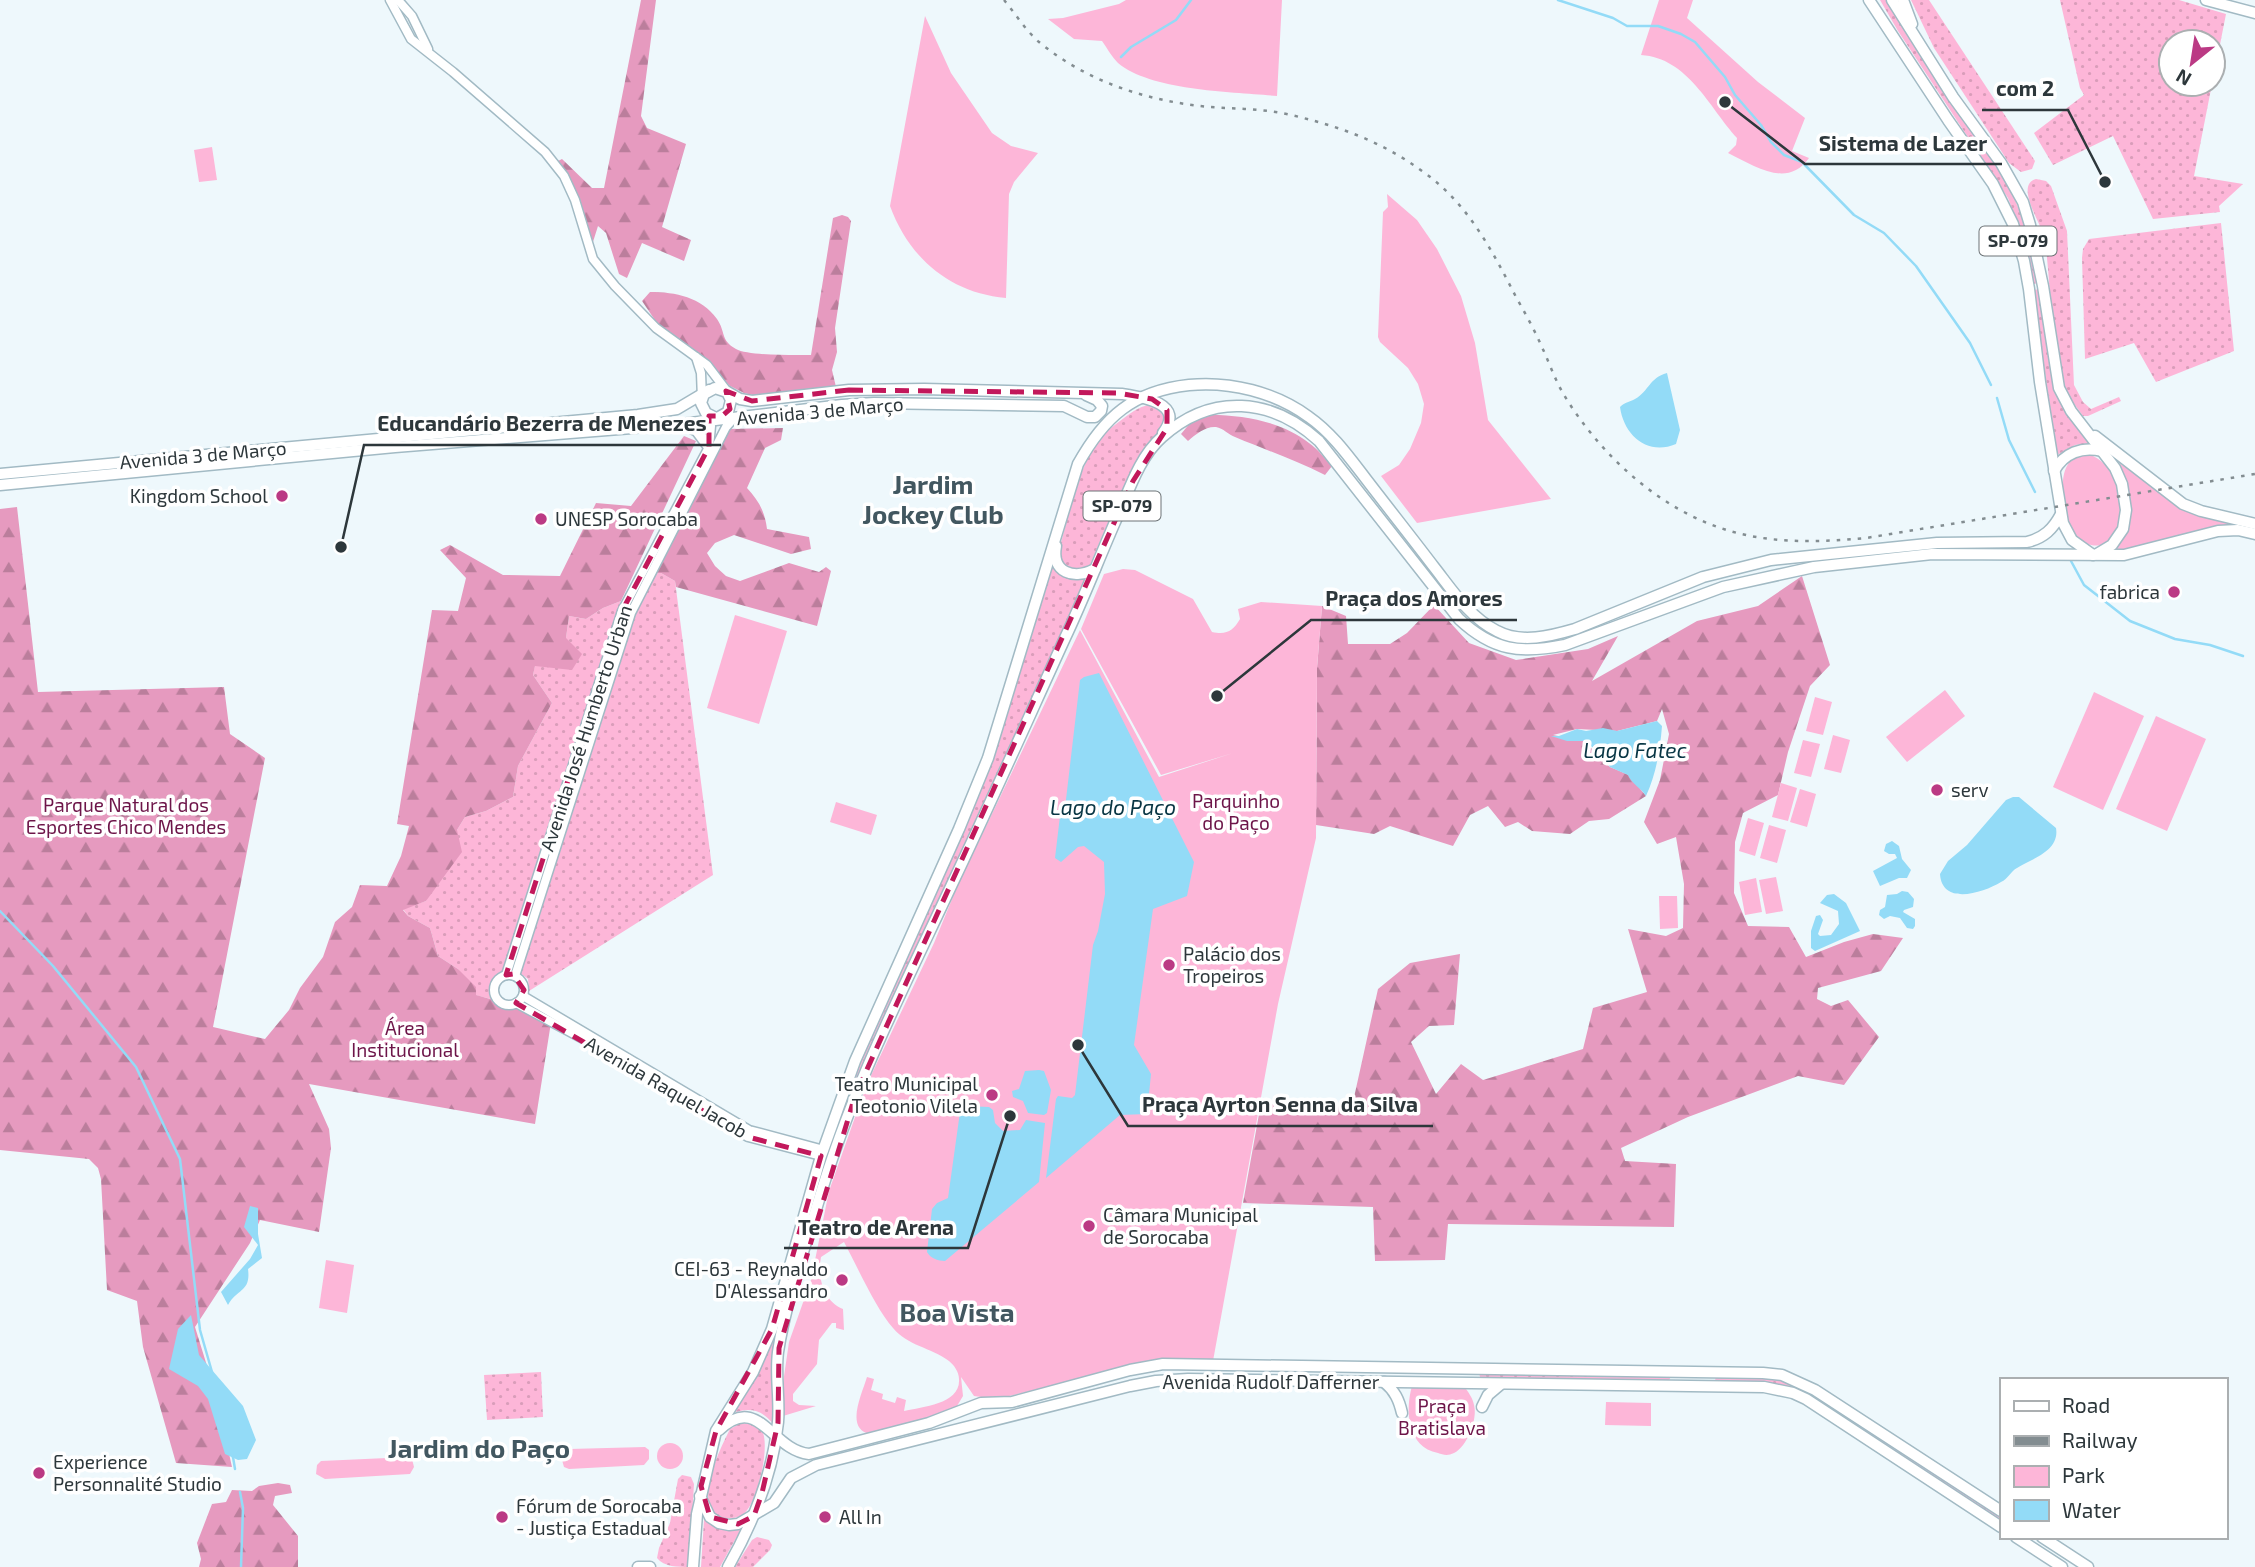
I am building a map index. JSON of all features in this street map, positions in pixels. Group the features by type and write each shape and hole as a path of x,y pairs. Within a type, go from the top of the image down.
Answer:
{"main road":[{"name":"SP-079","path":"728,1567 754,1516 772,1448 771,1432 778,1423 776,1387 779,1348 818,1203 846,1120 890,1013 956,877 1096,569 1133,481 1154,444 1164,435 1191,417 1212,409 1238,405 1262,407 1303,426 1319,441 1459,619 1477,635 1503,647 1520,650 1541,650 1565,645 1723,587 1814,568 1932,554 2093,556 2116,540 2123,529 2126,516 2118,472 2081,425 2059,388 2043,286 2023,202 2001,163 1892,0"},
{"name":"SP-079","path":"1903,0 1923,50"},
{"path":"2206,0 2255,13"},
{"name":"SP-079","path":"1871,3 1993,184 2012,224 2026,275 2061,513 2069,537 2093,556"},
{"name":"SP-079","path":"693,1567 700,1495 714,1435 753,1372 772,1329 822,1153 861,1045 955,838 988,758 1078,464 1093,437 1117,411 1144,397 1180,386 1211,383 1263,393 1309,416 1343,449 1467,608 1498,632 1517,637 1555,635 1575,629 1703,577 1771,560 1937,543 2036,540 2050,531 2061,513"},
{"path":"715,388 726,392 732,402 728,412 712,418 701,394 715,388"},
{"name":"Avenida 3 de Março","path":"726,392 752,401 849,390 924,389 1086,395 1118,393 1144,397"},
{"name":"Avenida 3 de Março","path":"0,474 638,415 671,411 701,394"},
{"path":"1077,413 1092,418 1101,411 1099,402 1086,395"},
{"path":"1144,397 1162,405 1169,414 1167,428 1154,444"},
{"name":"Avenida 3 de Março","path":"0,485 395,447 682,424 712,418 874,403 1064,407 1077,413"},
{"path":"1077,413 1088,429 1088,446"},
{"path":"682,424 697,431 709,447"},
{"path":"2081,425 2192,508 2255,524"},
{"path":"395,447 398,440 407,436"},
{"path":"2054,471 2062,460 2076,451 2100,450 2125,460"},
{"path":"1062,518 1055,551 1059,566 1067,573 1076,575 1096,569"},
{"path":"2093,556 2134,553 2218,531 2238,530 2255,534"},
{"name":"Avenida Rudolf Dafferner","path":"714,1435 725,1424 741,1416 758,1420 781,1443 799,1453 809,1454 929,1423 981,1403 1012,1402 1130,1370 1163,1364 1674,1373 1705,1371 1782,1375 1815,1390 2000,1510"},
{"name":"Avenida Rudolf Dafferner","path":"754,1516 774,1503 791,1478 816,1465 1156,1381 1384,1382 1777,1388 1806,1399 2000,1527"},
{"path":"1384,1382 1398,1399 1402,1413"},
{"path":"1482,1408 1488,1395 1501,1384"},
{"path":"994,1402 1004,1407 999,1418"},
{"path":"959,1428 956,1418 960,1410"},
{"path":"700,1495 710,1517 719,1523 738,1524 754,1516"},
{"path":"2019,1539 2062,1567"},
{"path":"2045,1539 2088,1567"},
{"path":"638,1567 650,1567"}],"street":[{"path":"390,0 406,33 545,152 564,176 576,200 593,259 651,323 713,371 726,392"},
{"path":"398,0 416,23 431,55"},
{"path":"696,357 701,394"},
{"name":"Avenida José Humberto Urban","path":"511,975 622,611 709,447 712,418"},
{"name":"Avenida José Humberto Urban","path":"511,975 631,613 726,427 734,418"},
{"path":"511,975 523,984 523,996 516,1003"},
{"name":"Avenida Raquel Jacob","path":"511,975 496,982 494,993 500,1002 516,1003 598,1047 748,1137 822,1153"},
{"name":"Avenida Raquel Jacob","path":"523,996 749,1130 822,1153"}],"highlighted area":[{"path":"849,390 1118,393 1152,399 1167,410 1167,428 1133,481 855,1096 779,1348 778,1423 762,1493 754,1516 738,1524 710,1517 701,1486 716,1431 772,1329 821,1156 748,1137 516,1003 524,990 513,974 506,975 622,611 709,447 709,416 722,416 730,409 726,391 752,401"}],"green space":[{"path":"641,0 656,0 641,116 647,128 686,144 662,227 691,240 684,261 642,243 627,278 619,274 606,233 598,226 592,245 579,202 556,162 562,159 592,188 604,188"},
{"path":"1126,0 1282,0 1277,96 1194,88 1151,79 1118,63 1102,41 1074,39 1048,19 1063,18"},
{"path":"1659,0 1693,0 1687,18 1758,82 1805,118 1792,151 1809,158 1800,167 1791,172 1770,172 1728,153 1736,145 1737,138 1696,86 1672,65 1641,55"},
{"path":"1880,0 1888,0 2011,190 2029,235 2039,283 2033,284 2023,236 2008,198"},
{"path":"1911,0 1929,0 2035,161 2032,169 2021,172 2009,163 1934,48"},
{"path":"2060,0 2179,0 2226,14 2223,28 2157,28 2157,98 2209,98 2194,176 2243,184 2219,206 2220,212 2153,219 2113,136 2053,165 2034,133 2084,95 2080,88"},
{"path":"925,16 951,73 992,133 1011,146 1038,153 1014,182 1009,194 1006,298 967,289 934,270 908,242 890,206"},
{"path":"212,147 217,180 199,182 194,150"},
{"path":"2036,179 2046,181 2051,186 2067,231 2074,385 2083,402 2091,409 2119,397 2121,401 2088,416 2083,416 2068,394 2058,362 2045,240 2028,197 2030,183"},
{"path":"1387,194 1417,220 1437,249 1461,296 1475,343 1488,420 1551,499 1417,523 1381,476 1399,465 1410,449 1421,423 1424,404 1418,384 1408,368 1378,337 1383,212 1388,207"},
{"path":"842,215 851,221 835,328 837,352 832,370 836,387 757,396 744,393 730,386 681,340 659,326 642,301 650,292 687,297 711,312 720,324 725,339 736,349 772,355 811,355 833,218"},
{"path":"2221,223 2234,351 2156,382 2134,343 2085,359 2082,258 2083,249 2089,239"},
{"path":"2040,289 2051,371 2065,407 2091,443 2075,445 2057,455 2033,290"},
{"path":"1148,405 1162,414 1163,427 1137,464 1090,565 1085,571 1068,567 1062,563 1058,554 1087,460 1105,433 1133,412"},
{"path":"1205,415 1260,420 1286,429 1312,445 1332,466 1325,475 1216,427 1205,429 1188,441 1181,434 1191,422"},
{"path":"783,428 781,440 765,448 747,488 761,507 767,529 809,537 811,549 791,554 734,535 715,543 707,553 715,566 726,576 740,581 789,563 819,572 826,567 831,571 817,626 676,587 675,581 661,573 655,573 727,429"},
{"path":"684,436 696,441 621,601 586,619 569,616 566,638 582,654 572,670 535,666 533,675 552,703 518,766 513,797 486,811 465,817 457,830 462,852 426,901 403,910 408,916 430,928 438,956 458,969 476,987 476,995 552,1016 535,1124 309,1084 329,1129 331,1148 319,1232 260,1220 250,1243 195,1327 216,1395 232,1467 176,1463 143,1347 137,1301 107,1290 101,1179 98,1168 89,1159 0,1150 0,509 17,507 38,692 224,687 230,734 265,758 213,1027 265,1039 289,1010 300,988 323,957 335,922 352,907 360,885 387,886 401,856 409,826 397,824 432,610 458,611 466,578 440,550 450,545 503,575 560,576 596,503 631,506"},
{"path":"2087,454 2106,466 2113,476 2121,500 2122,513 2115,534 2109,541 2095,546 2081,540 2071,529 2065,515 2063,495 2066,468 2073,459"},
{"path":"2118,463 2159,488 2241,523 2240,527 2111,552 2125,533 2130,510 2127,486"},
{"path":"1051,566 1070,579 1088,577 889,1007 852,1093 773,1363 775,1422 773,1424 757,1411 736,1412 735,1408 770,1345 826,1152 861,1054 975,801"},
{"name":"Parquinho do Paço","path":"1123,569 1135,570 1193,599 1212,632 1229,631 1240,619 1238,609 1261,602 1322,606 1317,668 1316,838 1278,1004 1213,1361 1138,1366 996,1399 974,1396 961,1377 963,1396 957,1406 948,1412 871,1434 858,1426 857,1419 859,1401 867,1377 874,1379 871,1390 883,1394 882,1399 895,1403 897,1397 906,1400 904,1411 930,1406 947,1399 958,1387 959,1376 949,1361 905,1339 893,1328 873,1299 844,1242 821,1257 820,1272 826,1294 843,1309 844,1330 836,1328 836,1323 832,1323 819,1340 817,1364 793,1394 793,1401 799,1405 816,1406 783,1416 782,1390 789,1342 811,1280 829,1191 866,1086 934,943 957,887 1080,630 1159,777 1233,753 1161,775 1081,629 1104,574"},
{"path":"655,573 661,573 675,581 713,875 529,991 528,979 520,973 636,614"},
{"path":"1802,576 1830,665 1810,686 1788,752 1778,795 1743,813 1735,842 1734,893 1748,926 1789,927 1806,957 1873,934 1903,938 1881,971 1818,988 1817,999 1831,1006 1848,1000 1879,1037 1844,1085 1798,1076 1688,1117 1621,1148 1625,1161 1676,1164 1674,1227 1448,1224 1445,1260 1375,1261 1373,1207 1243,1203 1261,1103 1287,1105 1296,1110 1315,1112 1353,1102 1378,989 1410,963 1460,954 1454,1025 1429,1026 1411,1042 1436,1094 1461,1064 1483,1080 1583,1049 1593,1008 1647,992 1628,929 1666,936 1683,928 1684,884 1676,837 1657,844 1644,822 1660,780 1669,734 1662,709 1657,721 1617,731 1577,729 1553,735 1584,741 1610,767 1629,775 1646,796 1609,819 1589,821 1570,834 1532,831 1518,822 1505,827 1488,806 1470,815 1453,846 1390,826 1374,834 1316,825 1317,668 1322,606 1346,616 1348,644 1390,644 1407,633 1434,605 1469,643 1516,660 1588,649 1618,636 1592,681 1697,621 1758,606"},
{"path":"621,601 504,971 490,986 495,1000 475,995 458,969 438,956 430,928 408,916 403,909 426,901 465,817 486,811 513,797 518,766 552,703 533,675 535,665 566,638 569,616 586,619"},
{"path":"735,615 787,631 759,724 707,708"},
{"path":"1945,690 1965,716 1907,762 1886,737"},
{"path":"2094,692 2144,716 2103,810 2053,787"},
{"path":"1815,697 1832,702 1823,735 1806,731"},
{"path":"2156,716 2206,739 2167,831 2116,809"},
{"path":"1833,735 1850,740 1841,773 1824,769"},
{"path":"1803,740 1820,744 1811,777 1794,773"},
{"path":"1781,783 1797,788 1788,821 1772,817"},
{"path":"1800,789 1816,794 1807,827 1790,822"},
{"path":"836,802 877,815 871,835 830,822"},
{"path":"1748,818 1764,823 1755,856 1739,851"},
{"path":"1769,825 1786,830 1777,863 1760,858"},
{"path":"1776,877 1783,911 1766,914 1759,880"},
{"path":"1756,878 1762,912 1745,915 1739,882"},
{"path":"1659,896 1677,896 1678,928 1660,929"},
{"path":"326,1260 354,1265 347,1313 319,1308"},
{"path":"541,1372 543,1417 487,1420 484,1375"},
{"path":"1479,1373 1672,1375 1668,1382 1480,1377"},
{"path":"1716,1376 1752,1376 1785,1381 1808,1390 2000,1514 2000,1522 1811,1397 1772,1384 1715,1381"},
{"name":"Praça Bratislava","path":"1412,1386 1464,1386 1475,1411 1473,1425 1459,1450 1444,1455 1428,1449 1414,1435 1409,1416"},
{"path":"1606,1402 1651,1403 1651,1426 1605,1425"},
{"path":"741,1423 752,1424 761,1429 764,1436 764,1460 758,1488 748,1510 737,1517 723,1518 712,1511 708,1502 708,1490 715,1462 730,1429"},
{"path":"670,1443 679,1447 683,1456 679,1465 670,1469 661,1465 657,1456 661,1447"},
{"path":"645,1447 649,1450 649,1459 644,1465 569,1469 564,1467 562,1460 565,1451 569,1449"},
{"path":"409,1457 414,1467 410,1474 325,1479 316,1474 317,1465 321,1461"},
{"path":"682,1475 691,1477 694,1484 689,1567 667,1565 657,1558 670,1523 678,1479"},
{"path":"278,1483 290,1485 292,1493 275,1496 273,1505 298,1536 298,1567 199,1567 201,1559 197,1543 212,1504 226,1502 232,1490 252,1491 259,1486"},
{"path":"706,1518 721,1529 741,1529 720,1567 701,1567"},
{"path":"757,1537 769,1540 772,1545 770,1550 753,1567 735,1567 752,1540"}],"water":[{"path":"1667,373 1680,430 1676,444 1656,447 1639,441 1632,435 1626,427 1620,407 1640,396 1656,378"},
{"name":"Lago do Paço","path":"1099,673 1194,862 1187,896 1153,909 1134,1045 1151,1074 1147,1114 1120,1115 1046,1178 1056,1099 1058,1096 1072,1098 1075,1095 1093,945 1105,894 1104,862 1084,846 1078,847 1061,862 1055,858 1060,816 1065,808 1080,680"},
{"name":"Lago Fatec","path":"1657,721 1662,726 1660,744 1655,771 1646,796 1628,775 1610,767 1595,749 1584,741 1567,741 1551,736 1577,729 1586,731 1603,728 1617,731"},
{"path":"2019,797 2056,828 2054,843 2044,853 2015,869 2003,881 1984,890 1965,894 1948,890 1942,884 1940,874 1948,861 1967,845 2006,800"},
{"path":"1892,841 1899,846 1902,859 1911,870 1907,878 1899,878 1880,886 1873,871 1897,858 1895,854 1884,851 1886,844"},
{"path":"1908,892 1914,899 1913,907 1903,912 1915,919 1913,929 1907,928 1900,918 1890,916 1884,919 1879,915 1880,910 1885,907 1887,895"},
{"path":"1834,894 1846,903 1860,931 1815,951 1811,948 1811,931 1816,916 1820,915 1823,920 1818,934 1820,936 1831,935 1839,924 1838,911 1820,903 1827,895"},
{"path":"1025,1071 1044,1071 1051,1090 1047,1113 1044,1115 1028,1113 1023,1101 1013,1097 1012,1091 1019,1089"},
{"path":"966,1106 989,1107 993,1110 995,1123 1003,1131 1020,1130 1026,1120 1045,1123 1039,1182 945,1261 932,1257 927,1252 932,1209 937,1203 948,1198 960,1112"},
{"path":"250,1206 258,1208 262,1258 248,1269 246,1286 228,1305 221,1292 250,1259 258,1245 244,1227"},
{"path":"191,1315 199,1355 243,1406 256,1440 247,1459 238,1460 225,1454 208,1399 198,1386 169,1369 178,1329"}],"waterway":[{"path":"1121,57 1131,47 1176,20 1191,0"},
{"path":"1558,0 1613,18 1627,26 1658,26 1695,42 1725,77 1735,95 1761,125 1771,142 1784,155 1802,162 1854,215 1884,233 1916,266 1970,343 1991,385"},
{"path":"1997,398 2009,440 2035,492"},
{"path":"2071,561 2084,585 2130,621 2175,639 2210,645 2243,656"},
{"path":"0,911 53,966 136,1067 180,1159 200,1330 212,1372"},
{"path":"233,1457 235,1469"},
{"path":"240,1492 243,1508 241,1567"}],"railway":[{"path":"1004,0 1039,42 1075,67 1115,86 1178,103 1272,111 1319,122 1390,150 1422,171 1452,197 1477,228 1498,262 1561,389 1579,418 1615,460 1635,478 1680,510 1705,522 1730,531 1781,540 1866,538 2255,474"}],"place":[{"name":"Sistema de Lazer","path":"1725,102"},
{"name":"com 2","path":"2105,182"},
{"name":"Kingdom School","path":"282,496"},
{"name":"UNESP Sorocaba","path":"541,519"},
{"name":"Educandário Bezerra de Menezes","path":"341,547"},
{"name":"fabrica","path":"2174,592"},
{"name":"Praça dos Amores","path":"1217,696"},
{"name":"serv","path":"1937,790"},
{"name":"Palácio dos Tropeiros","path":"1169,965"},
{"name":"Praça Ayrton Senna da Silva","path":"1078,1045"},
{"name":"Teatro Municipal Teotonio Vilela","path":"992,1095"},
{"name":"Teatro de Arena","path":"1010,1116"},
{"name":"Câmara Municipal de Sorocaba","path":"1089,1226"},
{"name":"CEI-63 - Reynaldo D'Alessandro","path":"842,1280"},
{"name":"Experience Personnalité Studio","path":"39,1473"},
{"name":"Fórum de Sorocaba - Justiça Estadual","path":"502,1517"},
{"name":"All In","path":"825,1517"}],"district":[{"name":"Jardim Jockey Club","path":"933,500"},
{"name":"Boa Vista","path":"957,1313"},
{"name":"Jardim do Paço","path":"479,1449"}],"park label":[{"name":"Parque Natural dos Esportes Chico Mendes","path":"126,816"},
{"name":"Área Institucional","path":"405,1039"}]}
